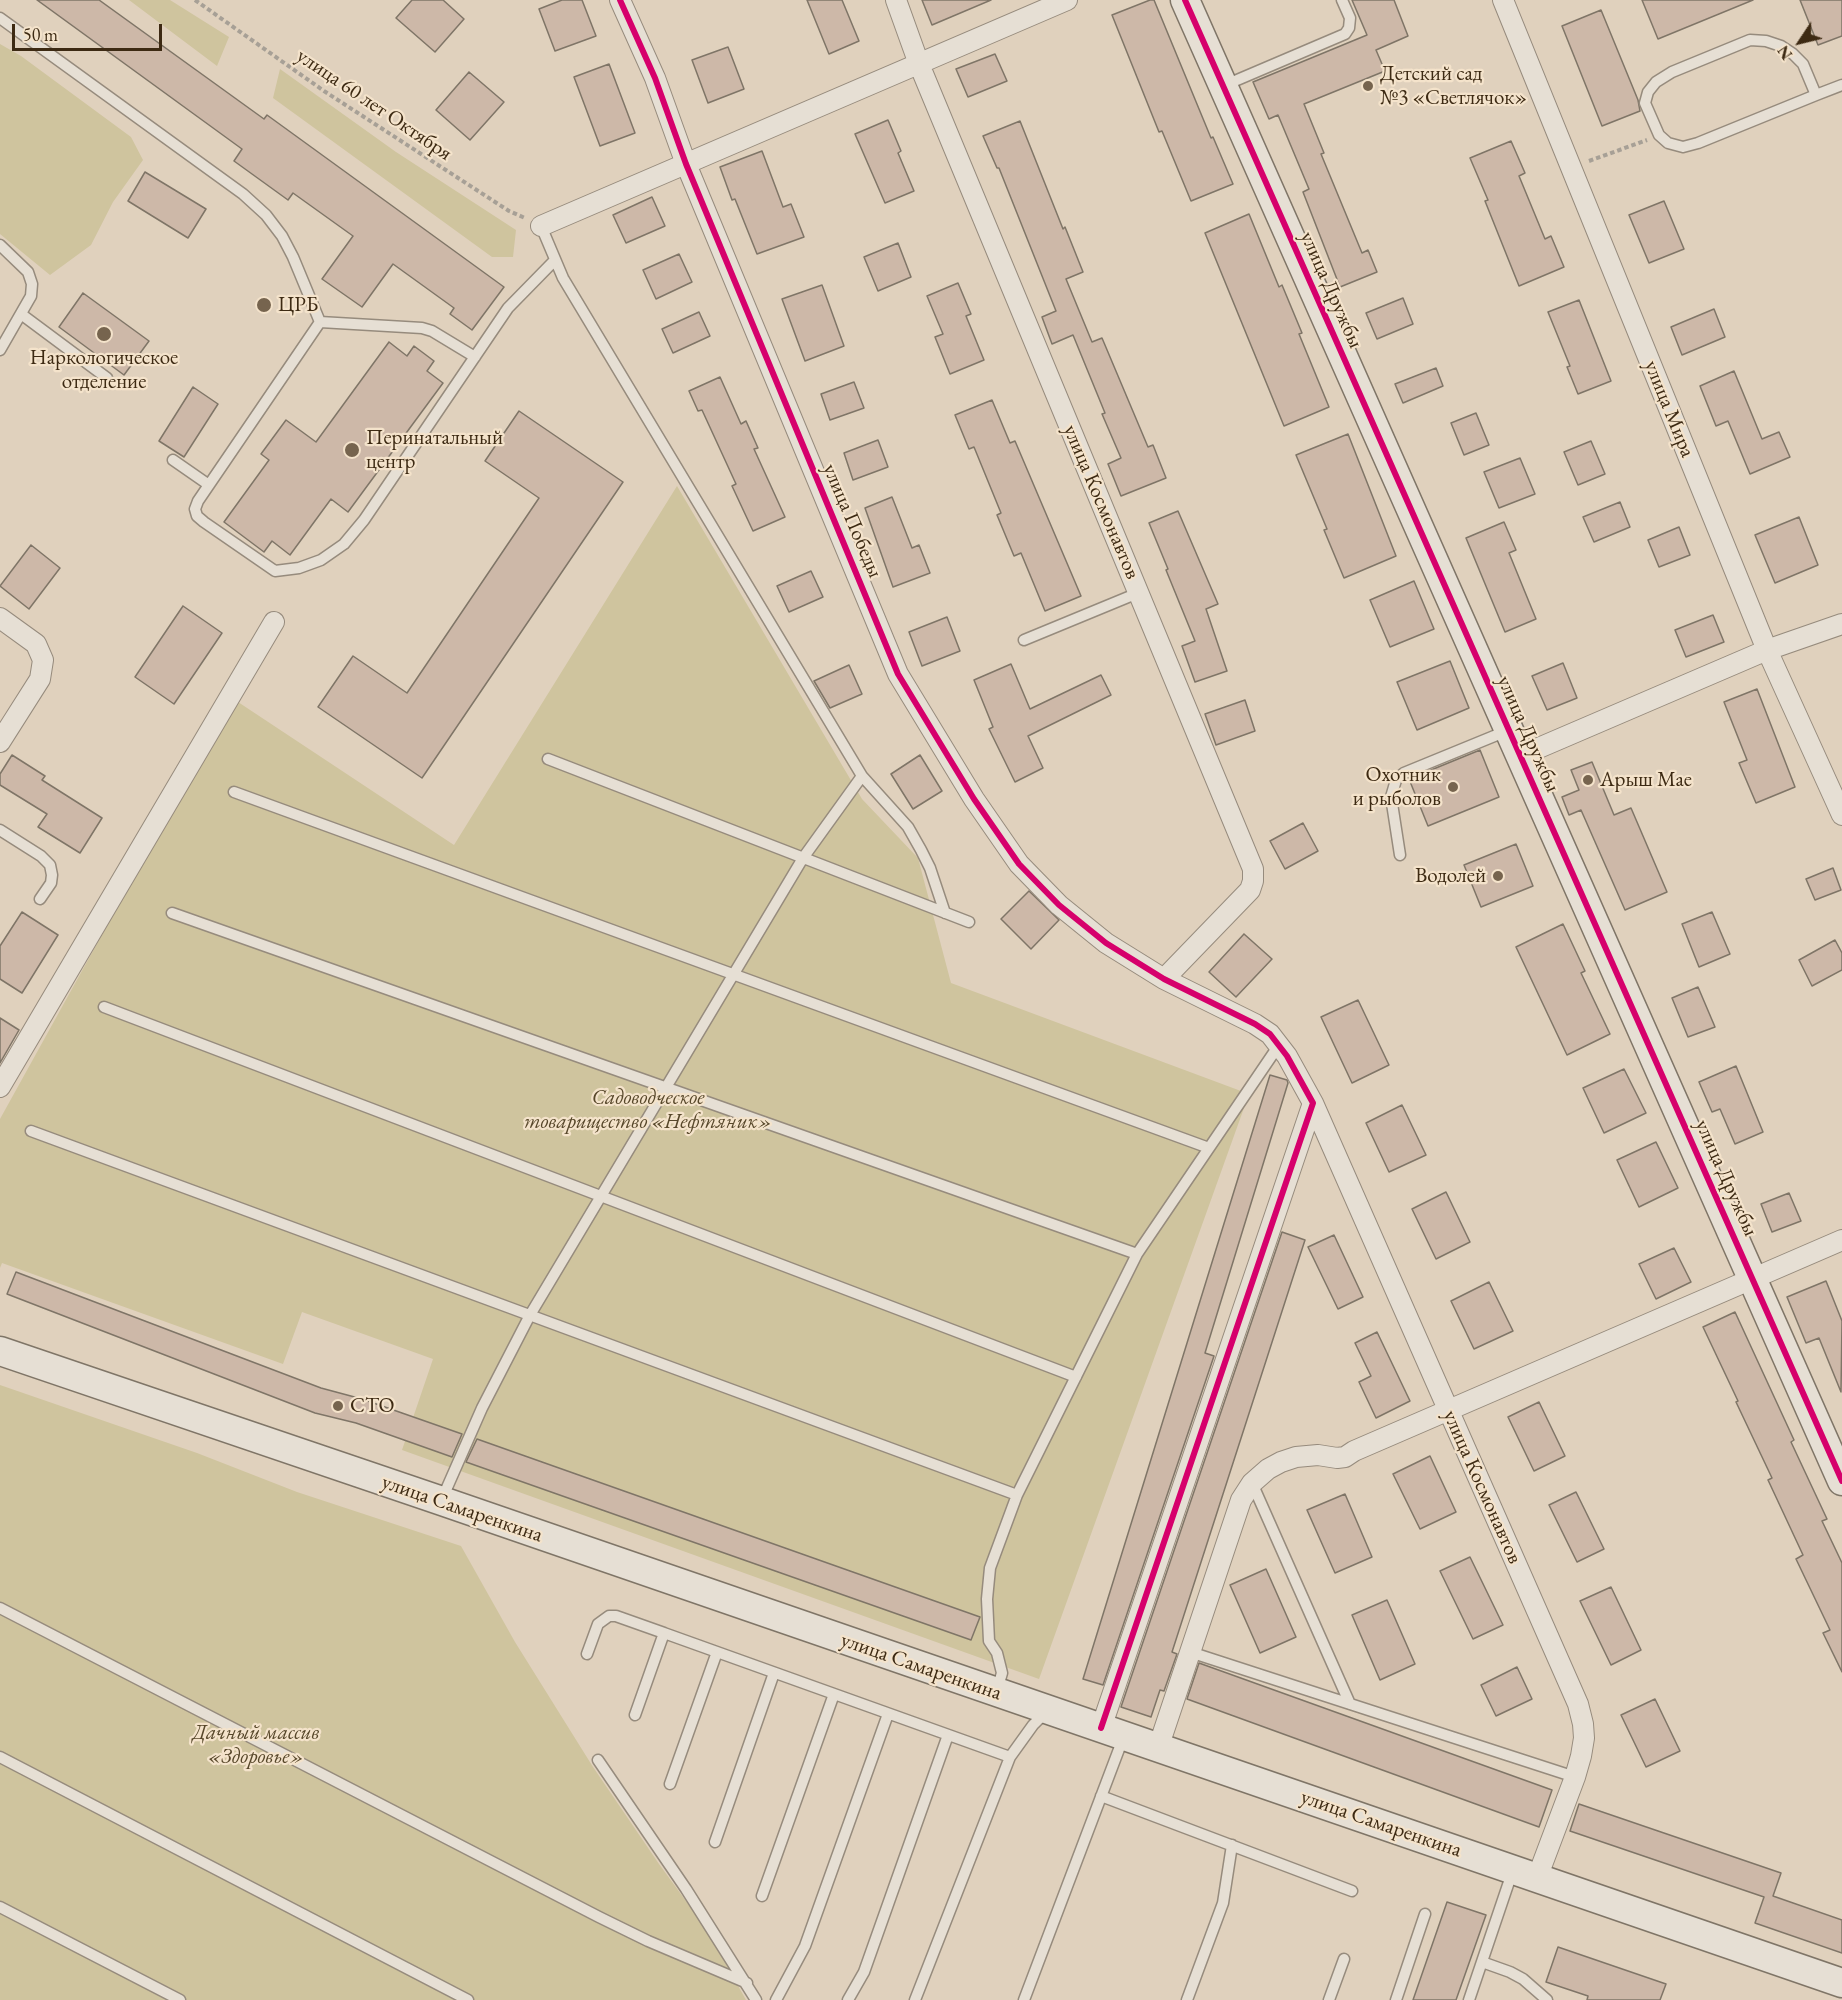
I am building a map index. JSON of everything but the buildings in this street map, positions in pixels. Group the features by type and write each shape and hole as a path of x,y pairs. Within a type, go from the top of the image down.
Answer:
{"main road":[{"name":"улица Дружбы","path":"1185,0 1842,1481"},
{"name":"улица Самаренкина","path":"0,1351 1158,1748 1838,1978"}],"street":[{"name":"улица Победы","path":"620,0 655,78 686,164 898,675 974,800 1019,864 1059,905 1106,944 1164,979 1255,1023 1279,1044"},
{"name":"улица Космонавтов","path":"896,0 919,64 1253,869 1250,890 1164,979"},
{"path":"541,226 1067,0"},
{"name":"улица Мира","path":"1503,0 1767,651 1842,815"},
{"path":"0,618 36,644 42,660 40,679 0,742"},
{"path":"0,1087 274,622"},
{"path":"1520,756 1767,651 1842,624"},
{"name":"улица Космонавтов","path":"1279,1044 1312,1103 1578,1704 1584,1738 1575,1777 1526,1873"},
{"path":"1112,1732 1312,1103"},
{"path":"1158,1748 1241,1500 1252,1483 1268,1469 1296,1457 1318,1455 1345,1457 1842,1240"}],"lane":[{"path":"1223,86 1345,34 1350,18 1342,0"},
{"path":"0,18 243,194 266,215 282,236 293,257 320,322"},
{"path":"1816,95 1803,64 1793,54 1781,46 1766,41 1750,40 1672,72 1656,82 1648,92 1645,103 1659,135 1668,143 1683,147 1842,85"},
{"path":"541,226 563,278 862,776 908,827 930,867 945,913"},
{"path":"0,246 28,272 32,284 31,296 0,350"},
{"path":"320,322 209,484 195,509 197,516 275,571 299,568 321,560 344,544 364,520 508,308 555,260"},
{"path":"21,314 107,378"},
{"path":"320,322 422,328 432,331 475,357"},
{"path":"173,460 209,484"},
{"path":"1024,640 1138,593"},
{"path":"1400,855 1391,797 1396,780 1404,773 1509,730"},
{"path":"548,759 969,922"},
{"path":"442,1501 482,1408 530,1315 803,858 862,776"},
{"path":"234,792 1209,1148"},
{"path":"0,830 41,856 50,865 51,884 40,899"},
{"path":"172,913 1137,1254"},
{"path":"104,1007 1076,1377"},
{"path":"996,1692 1002,1673 997,1653 989,1641 987,1599 990,1568 1017,1495 1137,1254 1279,1044"},
{"path":"31,1131 1017,1495"},
{"path":"1252,1483 1350,1704"},
{"path":"0,1608 599,1917 648,1941 747,1983"},
{"path":"587,1654 598,1624 609,1616 616,1616 1010,1757"},
{"path":"635,1715 664,1633"},
{"path":"670,1784 717,1652"},
{"path":"1190,1652 1575,1777"},
{"path":"715,1842 774,1673"},
{"path":"762,1896 834,1694"},
{"path":"915,2000 1010,1757 1033,1725 1048,1710"},
{"path":"776,2000 805,1946 888,1714"},
{"path":"1024,2000 1101,1796 1112,1732"},
{"path":"848,2000 864,1972 948,1735"},
{"path":"0,1757 468,2000"},
{"path":"598,1760 686,1889 756,2000"},
{"path":"1101,1796 1352,1891"},
{"path":"1187,2000 1223,1903 1232,1845"},
{"path":"1469,2000 1482,1962 1526,1873"},
{"path":"0,1907 180,2000"},
{"path":"1396,2000 1425,1914"},
{"path":"1329,2000 1344,1959"},
{"path":"1482,1962 1523,1979 1547,2000"}],"path":[{"path":"1571,168 1659,135"}],"green space":[{"path":"129,0 170,0 229,37 217,66"},
{"path":"0,44 21,56 131,137 143,160 113,202 91,245 50,275 0,234"},
{"path":"280,69 396,152 516,230 513,257 492,257 273,98"},
{"name":"Садоводческое товарищество «Нефтяник»","path":"677,486 862,799 918,858 951,983 1249,1094 1039,1679 402,1450 433,1359 302,1312 283,1364 2,1263 0,1268 0,1119 114,913 238,702 454,845"},
{"name":"Дачный массив «Здоровье»","path":"0,1385 197,1453 297,1492 461,1546 515,1642 593,1767 707,1930 746,2000 0,2000"}],"cycle path":[{"path":"620,0 655,78 686,164 898,674 974,799 1019,864 1059,905 1106,943 1164,979 1255,1024 1270,1034 1287,1056 1313,1103 1101,1728"},
{"path":"1185,0 1842,1481"}],"place":[{"name":"Детский сад №3 «Светлячок»","path":"1368,86"},
{"name":"ЦРБ","path":"264,305"},
{"name":"Наркологическое отделение","path":"104,334"},
{"name":"Перинатальный центр","path":"352,450"},
{"name":"Арыш Мае","path":"1588,780"},
{"name":"Охотник и рыболов","path":"1453,787"},
{"name":"Водолей","path":"1498,876"},
{"name":"СТО","path":"338,1406"}]}
